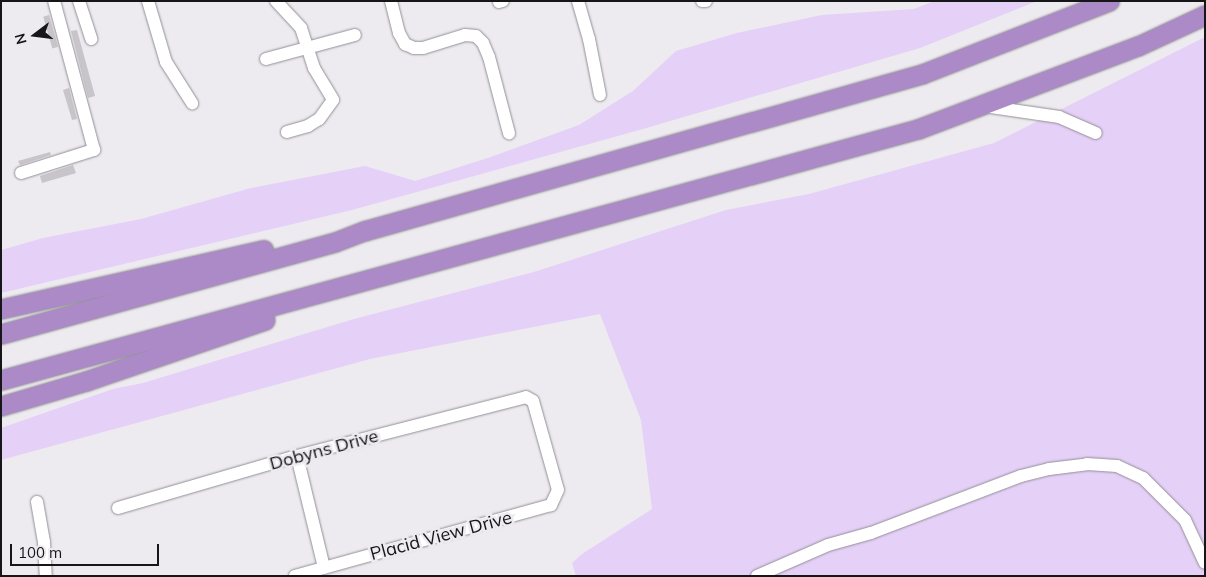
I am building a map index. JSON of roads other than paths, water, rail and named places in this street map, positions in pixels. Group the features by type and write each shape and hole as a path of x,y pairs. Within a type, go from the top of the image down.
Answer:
{"highway":[{"path":"1,334 335,242 364,231 922,74 1109,1"},
{"path":"1,380 918,129 1138,46 1205,15"},
{"path":"1,309 352,229 364,231"},
{"path":"1,406 86,381 441,260"}],"street":[{"path":"20,173 94,150 54,1"},
{"path":"79,1 91,39"},
{"path":"148,1 166,62 192,103"},
{"path":"276,1 301,28 314,68 333,100 319,119 308,126 287,132"},
{"path":"391,1 399,33 404,44 414,48 423,48 465,35 476,36 483,43 489,57 509,133"},
{"path":"578,1 589,39 600,95"},
{"path":"266,59 355,35"},
{"path":"982,106 1060,117 1096,133"},
{"name":"Dobyns Drive","path":"118,508 297,456 530,398 535,405 558,490 555,500"},
{"path":"297,456 324,568"},
{"path":"757,576 828,546 871,533 1021,476 1049,469 1086,464 1117,466 1143,478 1185,520 1205,563"},
{"name":"Placid View Drive","path":"295,576 545,508 555,500"},
{"path":"37,502 44,542 46,576"}]}
